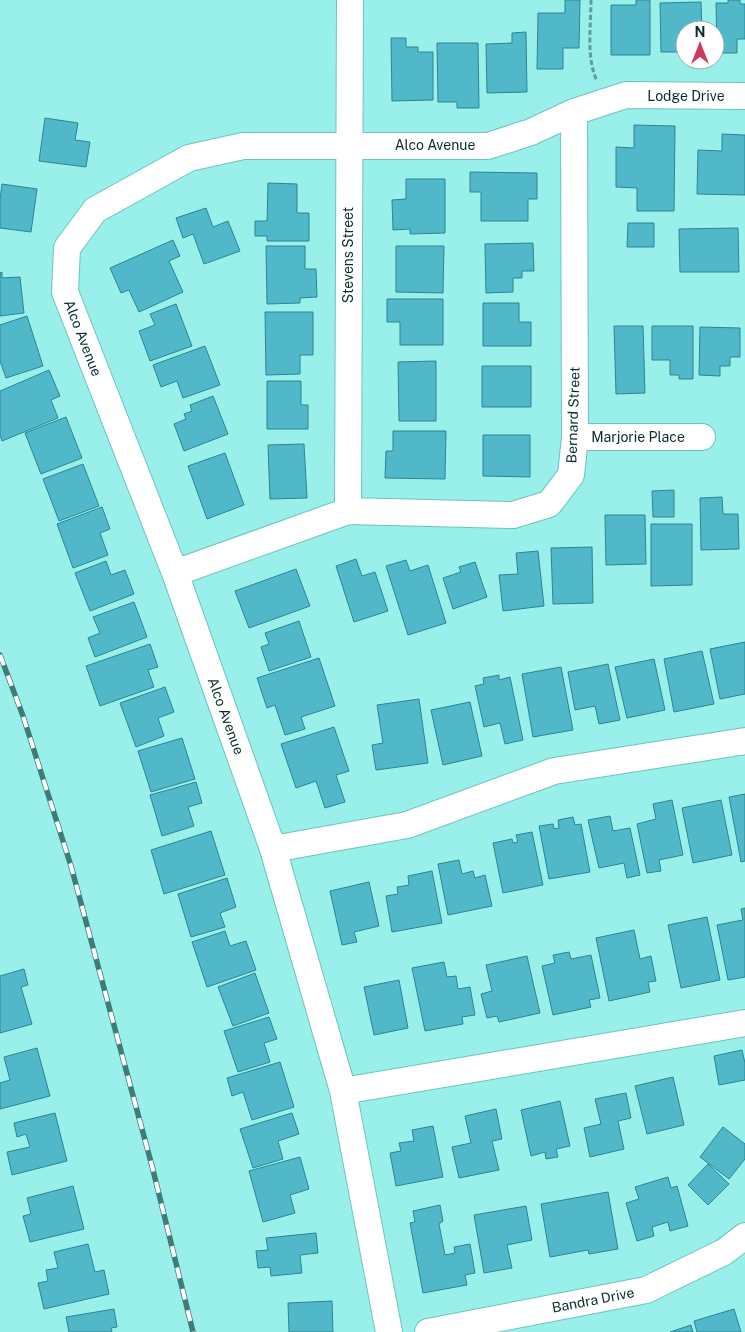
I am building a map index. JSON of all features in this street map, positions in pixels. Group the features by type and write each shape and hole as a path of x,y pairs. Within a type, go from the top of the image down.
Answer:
{"street":[{"name":"Stevens Street","path":"348,511 350,0"},
{"name":"Lodge Drive","path":"617,98 745,96"},
{"name":"Alco Avenue","path":"389,1332 343,1091 273,849 175,573 65,292 68,248 95,210 189,158 243,146 488,146 531,132 574,112 617,98"},
{"name":"Bernard Street","path":"175,573 348,511 513,515 549,504 571,475 575,437 574,112"},
{"name":"Marjorie Place","path":"575,437 702,437"},
{"path":"273,849 407,825 554,771 745,741"},
{"path":"343,1091 745,1022"},
{"name":"Bandra Drive","path":"428,1332 646,1290 724,1252 745,1236"}],"path":[{"path":"591,0 593,72 617,98"}],"building":[{"path":"565,0 580,0 579,48 563,48 563,69 537,69 538,13 565,13"},
{"path":"636,0 650,0 650,55 611,55 611,5 636,5"},
{"path":"728,0 740,0 740,4 745,4 745,39 737,39 737,53 725,53 725,20 716,20 716,3 728,3"},
{"path":"701,2 702,20 675,20 675,52 661,52 660,3"},
{"path":"526,32 527,92 487,93 486,44 512,43 512,33"},
{"path":"391,38 406,38 406,47 418,47 418,52 433,52 433,100 392,101"},
{"path":"437,43 478,43 479,108 457,108 457,102 438,102"},
{"path":"45,118 78,123 75,140 90,142 86,167 39,161"},
{"path":"634,125 675,126 674,211 637,211 637,188 616,187 616,147 634,148"},
{"path":"722,134 745,135 745,195 697,194 698,150 722,151"},
{"path":"470,172 537,173 537,199 528,199 528,221 481,221 481,192 470,192"},
{"path":"406,179 445,179 445,233 410,234 410,229 393,230 392,200 406,199"},
{"path":"268,183 297,184 297,213 309,213 309,241 267,241 267,236 255,236 255,221 267,221"},
{"path":"2,184 37,189 31,232 0,228"},
{"path":"206,208 213,227 228,221 240,251 204,264 193,234 183,238 176,218"},
{"path":"628,223 654,223 654,247 627,247"},
{"path":"738,228 739,272 680,272 679,229"},
{"path":"173,240 180,256 169,261 183,292 139,312 129,290 121,293 110,268"},
{"path":"533,243 534,271 522,271 522,278 513,278 513,292 486,293 485,244"},
{"path":"266,246 305,246 305,269 316,269 317,297 300,298 300,303 267,304"},
{"path":"396,246 444,246 443,293 396,292"},
{"path":"2,272 2,278 20,277 24,313 0,316 0,273"},
{"path":"387,299 443,299 443,345 400,345 400,322 387,322"},
{"path":"483,303 519,303 519,322 531,322 531,346 483,346"},
{"path":"176,304 192,346 150,361 139,331 155,325 150,314"},
{"path":"265,312 313,312 313,355 300,355 300,374 266,375"},
{"path":"27,316 43,366 6,378 0,361 0,325"},
{"path":"614,326 643,326 645,393 616,394"},
{"path":"652,326 693,326 693,379 679,379 679,375 670,375 670,360 652,360"},
{"path":"700,327 740,328 740,357 730,357 730,366 720,366 720,376 699,375"},
{"path":"205,346 220,385 183,398 177,381 161,387 153,365"},
{"path":"436,361 436,421 399,421 398,362"},
{"path":"482,366 531,366 531,407 482,407"},
{"path":"49,370 60,396 51,400 58,418 2,441 0,435 0,391"},
{"path":"267,381 301,381 301,405 308,405 308,429 267,429"},
{"path":"213,396 228,434 184,451 174,424 186,419 184,414 192,411 190,405"},
{"path":"66,417 82,458 41,474 25,433"},
{"path":"393,431 446,431 445,479 385,478 386,451 393,451"},
{"path":"483,435 530,435 530,477 483,476"},
{"path":"304,444 307,498 270,499 268,445"},
{"path":"225,453 244,505 207,519 188,466"},
{"path":"83,464 99,506 59,521 43,479"},
{"path":"674,490 674,517 653,517 652,491"},
{"path":"722,497 723,514 738,514 739,549 701,550 700,498"},
{"path":"102,507 110,529 100,533 108,555 73,568 57,524"},
{"path":"605,515 645,515 646,564 606,565"},
{"path":"651,524 692,524 692,585 651,586"},
{"path":"592,547 593,603 553,604 551,548"},
{"path":"538,551 544,606 503,611 499,575 518,574 516,553"},
{"path":"356,559 362,576 375,572 388,611 354,622 336,566"},
{"path":"406,560 410,571 428,565 446,623 408,635 386,566"},
{"path":"106,561 111,575 125,570 134,594 90,611 75,573"},
{"path":"475,562 487,597 453,609 443,578 461,572 459,567"},
{"path":"296,569 310,606 249,628 235,591"},
{"path":"134,602 147,637 95,657 88,638 100,633 93,617"},
{"path":"299,621 311,657 269,671 261,647 269,644 265,633"},
{"path":"745,642 745,694 720,699 710,649"},
{"path":"150,644 158,667 148,670 154,687 100,706 86,666"},
{"path":"702,651 714,704 674,712 664,659"},
{"path":"319,658 335,706 301,717 305,729 285,735 275,705 267,708 257,678"},
{"path":"654,659 665,710 627,718 615,667"},
{"path":"608,664 620,720 599,724 595,706 575,710 568,672"},
{"path":"561,667 573,730 533,737 522,674"},
{"path":"499,675 499,680 510,677 523,740 505,744 500,723 484,727 475,686 484,684 483,678"},
{"path":"165,687 174,712 158,718 164,736 136,747 120,703"},
{"path":"419,699 428,763 376,770 372,745 383,743 377,705"},
{"path":"470,702 482,756 443,765 431,710"},
{"path":"334,727 349,771 336,775 345,802 325,808 316,781 296,788 281,744"},
{"path":"182,738 195,779 151,792 138,751"},
{"path":"196,782 202,803 188,807 194,826 162,836 150,795"},
{"path":"745,794 745,861 741,862 729,797"},
{"path":"672,800 683,855 659,860 661,871 647,873 637,824 656,819 653,804"},
{"path":"721,800 732,855 693,863 682,808"},
{"path":"610,816 613,831 630,828 640,875 627,878 624,863 599,868 588,820"},
{"path":"573,817 575,825 581,824 590,872 549,879 539,826 553,824 554,829 559,828 558,820"},
{"path":"211,831 225,875 164,894 151,850"},
{"path":"532,832 543,885 503,893 493,843 512,839 513,843 518,842 516,835"},
{"path":"459,860 462,874 473,871 475,878 485,875 492,906 448,915 438,864"},
{"path":"432,871 442,923 392,932 386,896 398,894 397,887 409,885 408,876"},
{"path":"227,878 236,907 220,913 225,927 191,937 178,894"},
{"path":"369,882 379,926 354,932 357,942 342,945 330,891"},
{"path":"745,908 745,977 728,980 717,925 743,920 741,909"},
{"path":"707,917 720,980 681,988 668,925"},
{"path":"634,930 640,959 651,956 656,981 648,982 650,992 609,1001 596,938"},
{"path":"225,931 230,946 246,941 256,970 207,987 192,942"},
{"path":"569,952 571,959 591,955 600,998 589,1000 591,1007 553,1015 542,966 555,963 553,955"},
{"path":"527,956 540,1013 499,1022 497,1016 487,1018 481,994 492,991 486,965"},
{"path":"444,962 447,977 456,976 458,989 470,987 475,1015 462,1017 463,1024 425,1031 412,968"},
{"path":"24,969 28,985 21,987 32,1024 0,1033 0,976"},
{"path":"255,973 269,1013 233,1026 218,987"},
{"path":"399,980 408,1028 374,1035 364,987"},
{"path":"269,1017 277,1039 264,1043 270,1062 238,1072 224,1031"},
{"path":"37,1048 50,1096 0,1109 0,1083 10,1080 4,1057"},
{"path":"742,1050 745,1063 745,1080 719,1085 714,1056"},
{"path":"280,1062 294,1107 252,1120 243,1092 232,1096 227,1078"},
{"path":"673,1077 684,1125 647,1134 635,1086"},
{"path":"626,1093 631,1118 618,1121 624,1149 590,1157 584,1128 601,1124 595,1099"},
{"path":"560,1101 570,1146 556,1149 558,1157 546,1159 545,1152 531,1156 521,1110"},
{"path":"496,1109 502,1139 492,1141 499,1170 459,1178 452,1147 471,1143 465,1116"},
{"path":"55,1113 67,1161 12,1175 7,1152 30,1147 26,1134 17,1137 14,1123"},
{"path":"292,1113 299,1134 278,1141 283,1159 253,1168 240,1129"},
{"path":"433,1126 443,1177 396,1186 390,1153 401,1151 399,1143 414,1141 412,1130"},
{"path":"723,1127 745,1144 745,1159 729,1179 700,1157"},
{"path":"300,1157 309,1189 290,1195 295,1213 263,1222 249,1171"},
{"path":"708,1164 729,1184 708,1205 688,1185"},
{"path":"668,1177 671,1188 677,1186 688,1226 670,1231 668,1222 652,1227 654,1236 637,1241 626,1203 639,1199 635,1187"},
{"path":"73,1186 84,1229 30,1242 23,1216 31,1214 27,1198"},
{"path":"608,1192 618,1249 589,1254 588,1250 550,1257 541,1204"},
{"path":"440,1205 443,1221 439,1224 445,1255 455,1253 454,1247 470,1244 475,1273 465,1275 467,1285 423,1293 410,1223 415,1222 413,1211"},
{"path":"526,1206 532,1240 507,1245 512,1268 484,1273 474,1215"},
{"path":"316,1233 318,1253 300,1255 302,1273 271,1276 270,1267 258,1268 256,1251 268,1250 266,1238"},
{"path":"88,1244 95,1272 104,1270 109,1294 44,1309 38,1283 48,1281 46,1270 58,1268 54,1252"},
{"path":"332,1301 333,1332 289,1332 288,1303"},
{"path":"114,1309 117,1327 111,1328 112,1332 69,1332 66,1317"},
{"path":"734,1309 741,1332 697,1332 694,1321"},
{"path":"691,1325 693,1332 670,1332"}],"railway":[{"path":"0,655 23,716 71,866 152,1166 193,1332"}]}
